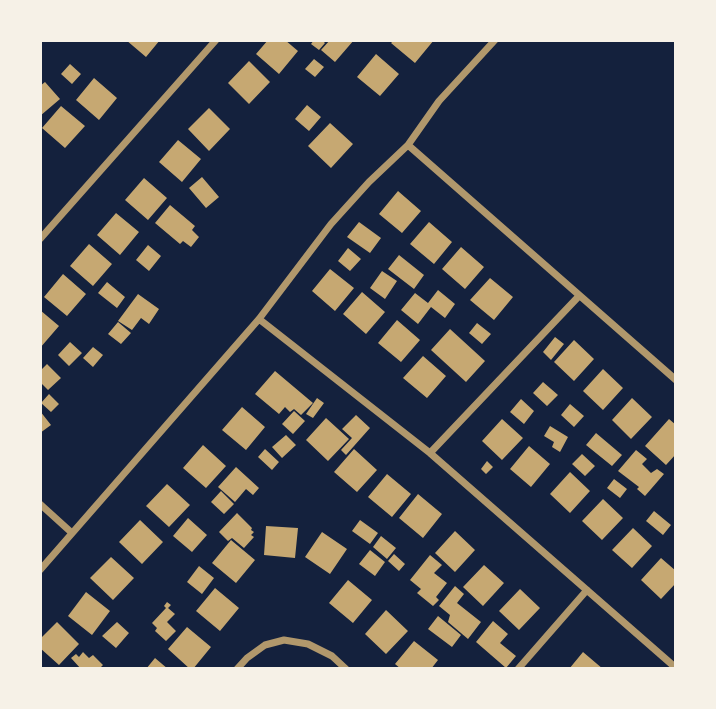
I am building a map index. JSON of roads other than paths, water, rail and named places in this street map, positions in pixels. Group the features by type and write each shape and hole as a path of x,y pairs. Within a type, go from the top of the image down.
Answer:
{"street":[{"path":"40,239 216,40"},
{"path":"40,570 259,319 331,224 369,182 408,145 439,101 495,40"},
{"path":"408,145 676,380"},
{"path":"430,453 579,296"},
{"path":"259,319 430,453 676,668"},
{"path":"40,504 72,533"},
{"path":"518,669 587,590"},
{"path":"237,669 265,645 284,640 308,644 332,656 346,669"}]}
